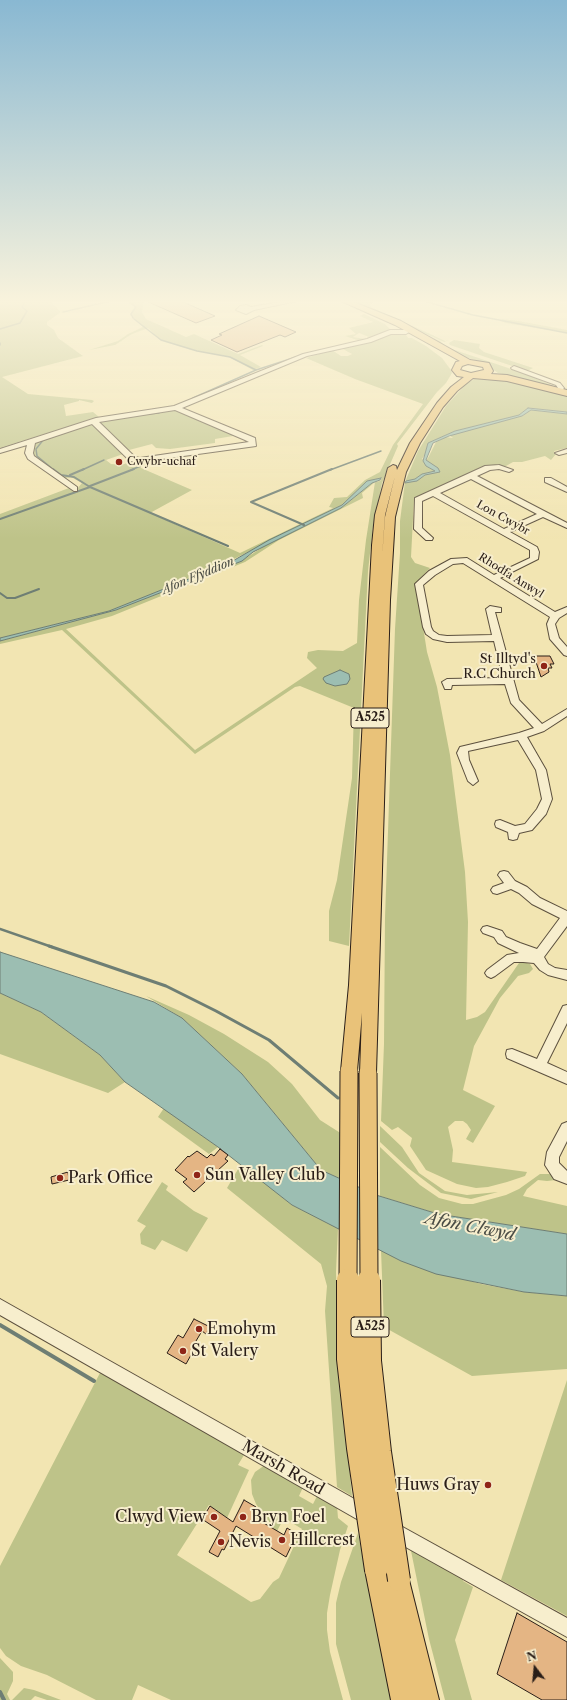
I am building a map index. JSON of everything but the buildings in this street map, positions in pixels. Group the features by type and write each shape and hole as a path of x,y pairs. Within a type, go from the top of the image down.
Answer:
{"main road":[{"name":"A525","path":"427,1700 399,1580 380,1452 370,1361 358,1072 357,985 368,758 373,611 380,515 386,488 395,464 412,433 428,408 463,380"},
{"name":"A525","path":"403,1700 376,1570 358,1448 348,1360 358,1072 376,891 384,600 390,517 402,472 415,443 440,405 464,380"},
{"path":"516,380 563,392"}],"street":[{"path":"0,451 94,422 176,408 241,380"},
{"path":"548,380 558,384 563,392"},
{"path":"94,422 133,459 170,458 253,444 252,440 248,438 176,408"},
{"path":"31,442 29,453 31,457 74,489"},
{"path":"425,536 418,529 418,500 488,468 507,468"},
{"path":"472,476 567,526"},
{"path":"548,480 558,483 567,490"},
{"name":"Lon Cwybr","path":"434,493 534,549 534,559 494,578"},
{"path":"504,532 543,514"},
{"name":"Rhodfa Anwyl","path":"497,638 447,639 436,637 429,632 419,584 432,573 458,557 555,616"},
{"path":"493,607 497,638 517,706 541,729"},
{"path":"567,610 555,616 551,620 554,639 567,653"},
{"path":"444,684 509,681"},
{"path":"473,781 462,753 464,749 521,736 541,729 567,712"},
{"path":"500,824 513,833 528,827 542,811 547,799 539,765 521,736"},
{"path":"491,973 511,958 523,957 532,959 538,956 567,917 536,901 523,890 507,880 498,890"},
{"path":"487,930 498,934 502,940 516,947 533,952 538,956 544,967 552,972 567,975"},
{"path":"540,1065 567,1010"},
{"path":"512,1054 567,1078"},
{"path":"567,1128 552,1156 552,1165 559,1174 567,1178"},
{"name":"Marsh Road","path":"0,1307 567,1628"}],"green space":[{"path":"0,380 7,380 28,394 94,401 92,403 79,400 64,405 66,416 93,412 99,417 0,448"},
{"path":"359,380 448,380 397,444 398,446 382,483 373,526 368,571 349,946 329,941 329,911 337,880 352,778 354,708 300,686 295,687 195,754 62,630 0,644 0,641 116,610 241,561 263,547 341,508 372,483 375,482 380,481 382,478 367,481 342,505 212,570 109,611 0,638 0,514 69,488 75,493 80,491 77,489 82,483 71,477 62,479 33,457 32,443 92,424 126,453 106,460 111,464 122,465 129,462 139,461 141,468 192,490 150,513 240,553 333,508 329,507 334,498 347,497 365,480 380,472 393,445 423,404","holes":["375,482 359,600 357,643 343,651 318,650 308,652 307,658 317,668 195,750 66,629 112,616 245,562 279,540 363,498 362,493"]},
{"path":"472,380 504,380 567,395 567,412 528,408 519,415 455,431 428,443 426,453 422,459 426,460 428,458 436,442 446,437 453,438 449,435 522,416 531,410 567,414 567,448 554,451 556,454 551,460 545,456 522,462 513,462 506,466 486,467 414,499 411,557 415,563 430,568 416,583 427,652 437,687 450,755 465,872 468,922 466,1020 477,1017 485,1012 519,963 523,962 530,964 533,969 529,973 518,976 500,998 474,1046 463,1090 495,1106 473,1143 466,1139 471,1130 463,1121 455,1121 448,1127 453,1150 452,1162 527,1172 525,1176 507,1182 488,1187 476,1188 457,1184 426,1170 410,1146 412,1138 398,1127 392,1130 381,1121 384,1044 385,918 395,629 400,553 400,521 405,482 418,451 446,406 467,383"},
{"path":"528,380 540,380 556,387"},
{"path":"173,410 239,435 215,439 215,443 170,449 156,448 152,444 129,450 97,422"},
{"path":"0,993 41,1012 100,1055 125,1082 108,1093 0,1054"},
{"path":"146,996 189,1015 224,1034 268,1062 292,1084 320,1120 342,1134 339,1178 321,1170 242,1074 182,1018"},
{"path":"164,1108 218,1147 209,1154 158,1117"},
{"path":"380,1126 402,1147 419,1173 445,1191 467,1195 498,1192 471,1199 441,1193 408,1168 380,1142"},
{"path":"380,1147 420,1185 439,1198 462,1204 473,1204 506,1195 519,1189 540,1174 555,1174 556,1180 538,1180 527,1189 523,1196 567,1206 567,1234 438,1214 380,1196"},
{"path":"241,1164 292,1205 338,1228 336,1272 339,1360 352,1496 337,1487 325,1311 327,1286 321,1264 227,1188"},
{"path":"162,1182 168,1186 166,1190 194,1211 208,1218 187,1252 162,1240 155,1250 141,1244 140,1234 146,1226 137,1221"},
{"path":"381,1250 401,1261 481,1284 524,1292 567,1296 567,1369 472,1376 384,1327"},
{"path":"101,1371 235,1444 244,1455 238,1465 249,1470 227,1518 209,1505 177,1555 251,1602 260,1599 273,1582 279,1578 302,1529 284,1518 277,1531 275,1530 256,1504 252,1494 251,1480 255,1472 265,1465 304,1485 299,1496 313,1504 318,1494 337,1506 338,1518 348,1526 340,1550 330,1595 327,1613 327,1630 330,1652 343,1700 171,1700 138,1685 132,1700 96,1700 47,1675 21,1666 6,1656 0,1648 0,1566"},
{"path":"567,1380 567,1616 501,1580"},
{"path":"358,1533 371,1601 395,1700 351,1700 336,1644 336,1603 341,1582"},
{"path":"410,1546 462,1575 463,1581 473,1587 455,1640 472,1700 445,1700 429,1639"},
{"path":"0,1658 13,1672 13,1681 7,1694 10,1700 0,1700"},
{"path":"24,1688 61,1700 47,1700 35,1696 31,1700 12,1700"}],"water":[{"path":"528,408 567,412 567,414 531,410 522,416 449,436 433,443 426,460 438,468 440,472 425,475 417,481 405,483 406,481 415,479 422,474 435,471 426,466 423,461 428,443 455,431 519,415"},
{"name":"Afon Ffyddion","path":"381,478 380,480 372,483 341,508 253,552 242,561 116,610 0,641 0,638 109,611 231,562 269,540 342,505 367,481"},
{"path":"340,670 349,674 350,679 347,684 335,686 326,683 323,679 324,677"},
{"name":"Afon Clwyd","path":"0,952 154,1002 182,1018 242,1074 321,1170 376,1195 438,1214 567,1234 567,1296 524,1292 436,1274 401,1261 292,1205 218,1147 125,1082 100,1055 41,1012 0,993"}],"waterway":[{"path":"193,398 233,380"},
{"path":"146,414 159,413"},
{"path":"100,418 119,415"},
{"path":"44,439 36,449 37,456 54,470"},
{"path":"0,449 19,443"},
{"path":"330,470 381,451"},
{"path":"82,470 104,460"},
{"path":"131,470 143,465"},
{"path":"53,469 61,475 74,477 90,487"},
{"path":"70,475 84,469"},
{"path":"90,486 134,469"},
{"path":"304,525 251,502 332,469"},
{"path":"0,519 90,487"},
{"path":"90,487 228,546"},
{"path":"0,593 7,598 15,598 39,589"},
{"path":"0,929 52,947"},
{"path":"49,946 166,986 216,1011 269,1040 338,1098"},
{"path":"0,1325 94,1381"},
{"path":"0,1692 4,1700"}],"place":[{"name":"Cwybr-uchaf","path":"119,462"},
{"name":"St Illtyd's R.C Church","path":"544,666"},
{"name":"Sun Valley Club","path":"197,1175"},
{"name":"Park Office","path":"60,1178"},
{"name":"Emohym","path":"199,1329"},
{"name":"St Valery","path":"183,1351"},
{"name":"Huws Gray","path":"488,1485"},
{"name":"Clwyd View","path":"214,1517"},
{"name":"Bryn Foel","path":"243,1517"},
{"name":"Hillcrest","path":"282,1540"},
{"name":"Nevis","path":"221,1542"}]}
